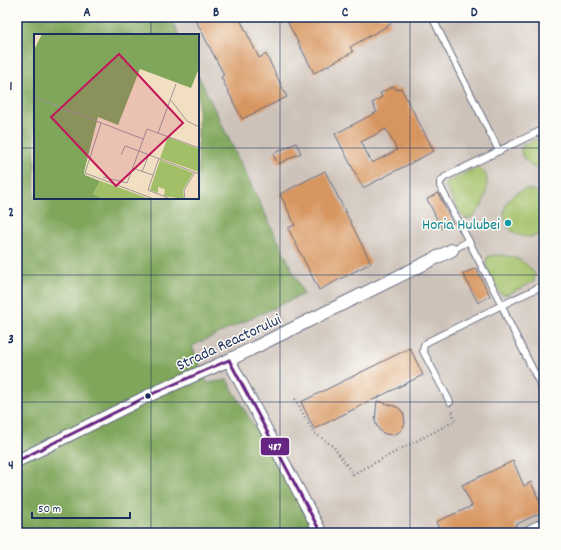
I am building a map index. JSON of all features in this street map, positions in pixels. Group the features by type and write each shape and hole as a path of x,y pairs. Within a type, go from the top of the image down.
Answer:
{"street":[{"name":"Strada Reactorului","path":"17,461 152,394 229,360 452,250"},
{"path":"229,360 320,533"}],"lane":[{"path":"432,17 499,151"},
{"path":"544,129 445,177 440,182 440,186 502,305 544,392"},
{"path":"452,250 469,241"},
{"path":"450,402 423,351 424,346 429,341 544,285"},
{"path":"524,533 530,528 544,521"}],"path":[{"path":"296,399 312,432 333,446 353,474 455,422 450,402"}],"shaded area":[{"path":"170,17 544,17 544,533 317,533 207,383 191,345 304,294 199,77 199,34 178,34"}],"green space":[{"path":"17,17 170,17 178,34 34,34 34,199 199,199 199,77 304,294 192,346 207,383 227,380 317,533 17,533"},
{"path":"544,135 544,172 535,168 523,158 521,149 523,145"},
{"path":"477,168 485,173 487,179 486,193 477,213 466,219 461,214 446,187 446,184 447,182"},
{"path":"527,189 536,191 544,196 544,231 529,237 518,235 510,229 504,212 505,206 511,197 516,193"},
{"path":"495,255 513,257 522,261 535,274 534,281 508,294 503,295 500,293 489,274 486,263 486,259 489,256"}],"building":[{"path":"194,17 239,17 259,58 266,54 287,97 242,119 221,77 224,75"},
{"path":"285,17 387,17 391,24 350,47 353,52 314,73"},
{"path":"394,86 396,90 401,88 434,151 363,188 335,134 377,112 372,103 382,97 380,93","holes":["386,129 397,150 372,163 361,142"]},
{"path":"296,143 301,153 278,164 273,154"},
{"path":"325,171 371,263 319,290 288,228 295,225 280,194"},
{"path":"438,193 453,223 442,229 427,199"},
{"path":"476,268 490,296 478,303 463,274"},
{"path":"410,348 423,375 314,429 301,402"},
{"path":"377,401 397,407 401,410 404,415 405,422 403,428 398,433 392,435 385,434 380,431 375,421"},
{"path":"513,461 524,486 531,482 544,511 515,525 519,533 441,533 436,522 472,506 462,485"}],"transit line":[{"name":"487","path":"229,360 321,533"},
{"name":"487","path":"17,461 152,394 229,360"}],"place":[{"name":"Horia Hulubei","path":"508,223"}]}
